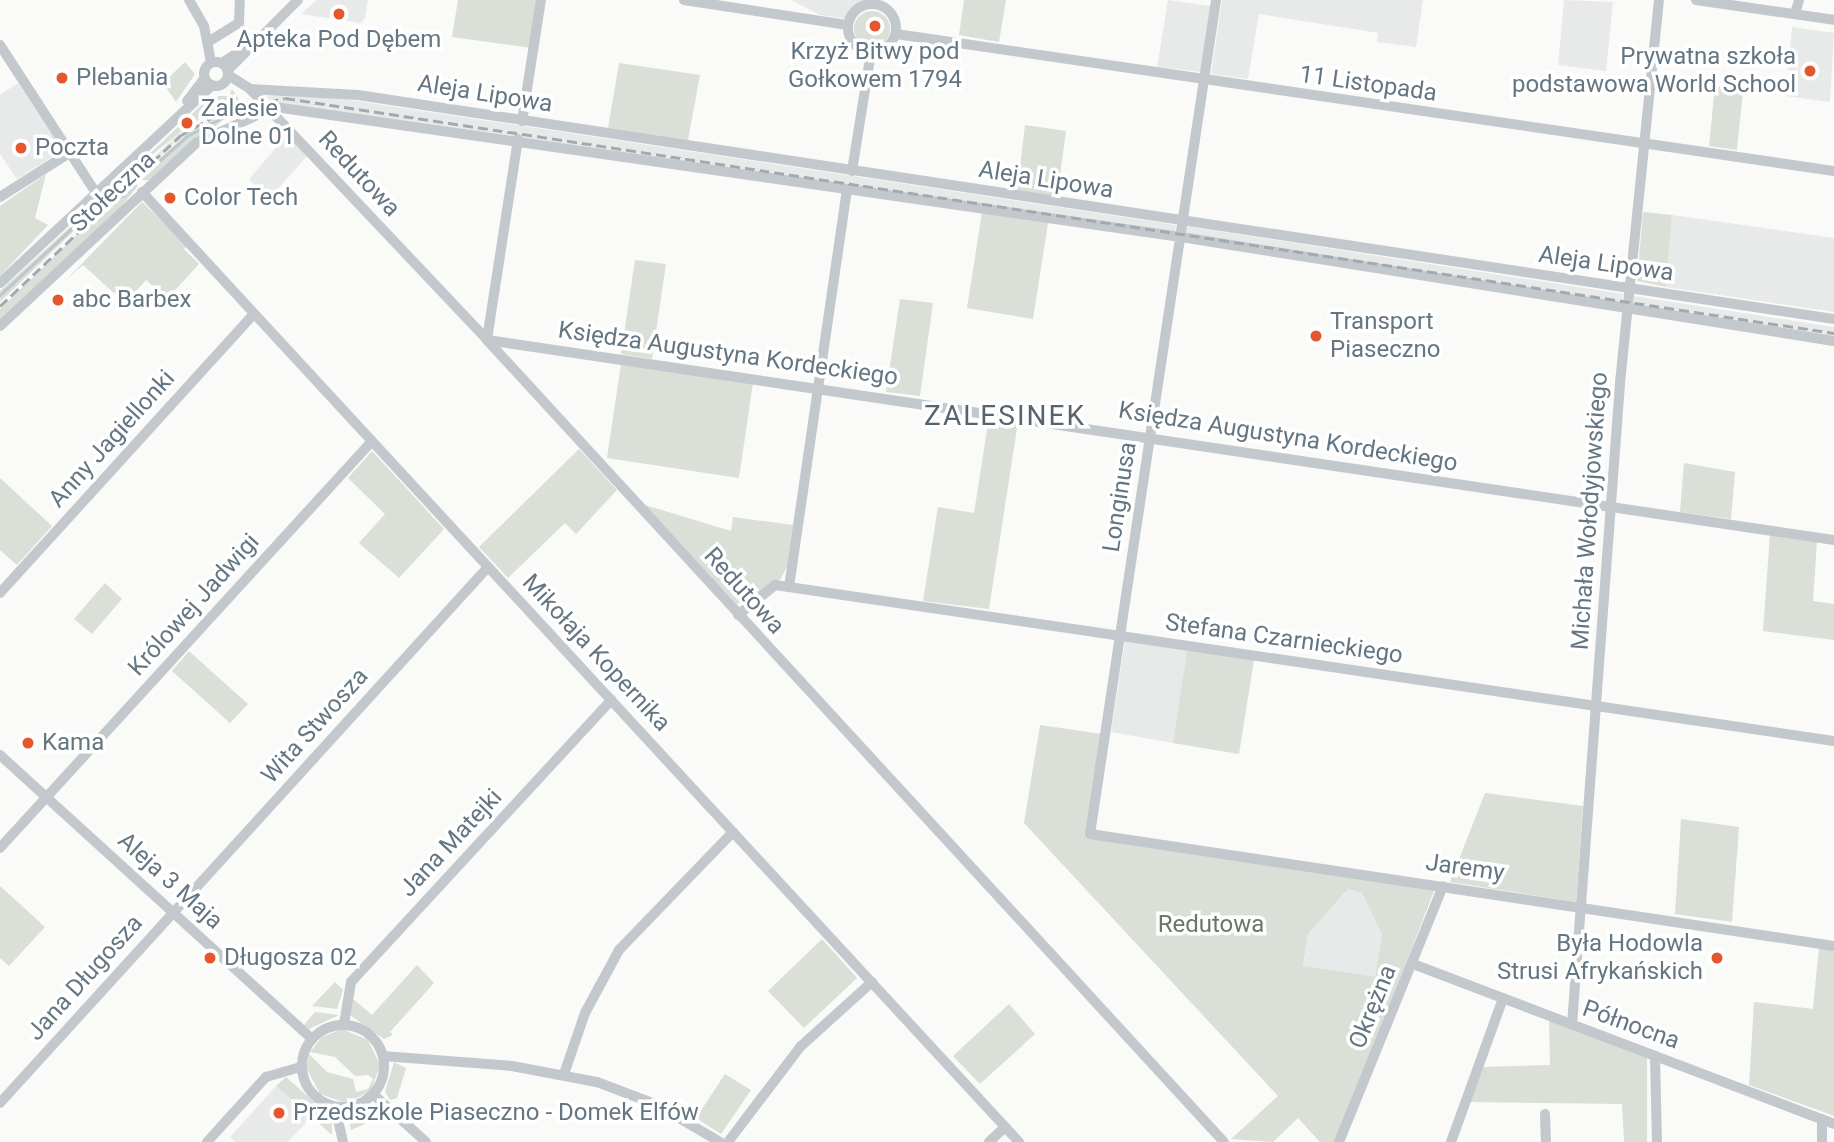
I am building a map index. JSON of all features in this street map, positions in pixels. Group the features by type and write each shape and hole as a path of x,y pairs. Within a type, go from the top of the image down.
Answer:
{"street":[{"path":"189,0 222,67"},
{"path":"0,283 96,193 222,67 298,0"},
{"path":"522,121 541,0"},
{"path":"684,0 848,25"},
{"name":"Longinusa","path":"1090,834 1216,0"},
{"name":"Michała Wołodyjowskiego","path":"1573,1026 1611,508 1659,0"},
{"path":"1696,0 1754,4 1834,20"},
{"path":"1795,14 1798,0"},
{"path":"876,2 894,18 896,34 882,51 871,53 853,44 848,25 856,10 876,2"},
{"path":"208,42 237,26 242,3"},
{"name":"11 Listopada","path":"896,34 1645,146 1834,171"},
{"path":"0,45 96,193"},
{"path":"852,172 871,53"},
{"path":"208,82 222,67"},
{"name":"Redutowa","path":"222,67 268,107 487,340 1224,1142"},
{"name":"Aleja Lipowa","path":"250,89 358,95 1834,319"},
{"name":"Aleja Lipowa","path":"268,107 328,110 847,190 1181,237 1834,341"},
{"name":"Stołeczna","path":"0,326 206,135 268,107"},
{"path":"487,340 518,139"},
{"path":"0,197 69,153"},
{"path":"789,587 847,190"},
{"name":"Mikołaja Kopernika","path":"142,192 1019,1142"},
{"name":"Anny Jagiellonki","path":"0,593 254,314"},
{"name":"Księdza Augustyna Kordeckiego","path":"487,340 1834,540"},
{"name":"Królowej Jadwigi","path":"0,848 372,441"},
{"name":"Wita Stwosza","path":"174,914 488,567"},
{"name":"Stefana Czarnieckiego","path":"738,615 769,586 789,587 1834,741"},
{"name":"Jana Matejki","path":"344,1024 351,982 611,700"},
{"name":"Aleja 3 Maja","path":"0,755 312,1039"},
{"path":"564,1074 585,1013 619,950 733,832"},
{"name":"Jaremy","path":"1090,834 1834,946"},
{"name":"Okrężna","path":"1339,1142 1443,886"},
{"name":"Jana Długosza","path":"0,1103 174,914"},
{"name":"Północna","path":"1413,964 1834,1124"},
{"path":"728,1142 800,1047 872,982"},
{"path":"1451,1142 1503,998"},
{"path":"343,1142 335,1107 309,1090 302,1067 312,1039 344,1024 370,1034 383,1056 374,1095"},
{"path":"383,1056 564,1074 637,1096 720,1142"},
{"path":"1655,1056 1657,1142"},
{"path":"207,1142 266,1077 302,1067"},
{"path":"335,1107 374,1095"},
{"path":"374,1095 426,1142"},
{"path":"1545,1114 1546,1142"},
{"path":"1822,1119 1822,1142"},
{"path":"989,1142 1005,1127"}],"shaded area":[{"path":"317,0 368,0 365,18 361,23 301,14"},
{"path":"791,0 868,0 847,19 820,15"},
{"path":"1168,0 1210,6 1201,72 1157,67"},
{"path":"1222,0 1423,0 1416,47 1377,42 1378,33 1259,14 1248,79 1211,74"},
{"path":"1564,0 1613,2 1606,71 1558,65"},
{"name":"Prywatna szkoła podstawowa World School","path":"1792,27 1834,33 1830,102 1786,96"},
{"path":"18,83 59,144 57,154 17,179 0,154 0,95"},
{"path":"291,91 1176,225 1175,235 272,102 266,96"},
{"path":"253,98 255,104 212,118"},
{"path":"207,120 174,144 0,309 177,135"},
{"path":"288,134 308,155 268,200 249,179"},
{"path":"1672,215 1834,238 1834,312 1666,287"},
{"path":"1186,226 1623,294 1622,306 1185,236"},
{"path":"1634,296 1834,327 1834,338 1632,308"},
{"path":"1125,641 1187,650 1173,743 1111,732"},
{"path":"1348,889 1362,893 1382,934 1375,978 1303,967 1308,934"},
{"name":"Przedszkole Piaseczno - Domek Elfów","path":"276,1086 311,1117 288,1142 235,1142 230,1137"}],"green space":[{"path":"458,0 539,0 532,48 452,37"},
{"path":"964,0 1006,0 999,42 959,35"},
{"path":"872,11 885,16 890,29 885,42 872,47 859,42 854,29 859,16"},
{"path":"185,62 195,74 176,102 163,83"},
{"path":"619,63 700,75 688,140 608,128"},
{"path":"1715,86 1743,90 1737,150 1709,146"},
{"path":"232,89 240,101 192,123 129,173 211,96 229,96"},
{"path":"239,107 149,180 136,180 190,131"},
{"path":"1025,125 1066,131 1057,197 1017,191"},
{"path":"46,174 35,218 48,225 0,276 0,206"},
{"path":"128,174 130,177 0,302 0,291"},
{"path":"134,181 138,186 121,207 0,321 0,309"},
{"path":"142,202 188,245 184,249 199,264 167,299 146,280 125,303 83,265 65,281"},
{"path":"1643,212 1672,215 1666,287 1637,281"},
{"path":"982,213 1048,223 1033,319 967,308"},
{"path":"635,260 666,264 652,359 621,354"},
{"path":"900,299 933,303 920,396 886,392"},
{"path":"621,364 753,383 739,478 607,458"},
{"path":"989,417 1018,422 989,609 923,601 938,507 974,513"},
{"path":"579,449 617,490 576,534 565,523 508,578 479,547"},
{"path":"372,451 444,529 399,578 359,543 385,514 348,478"},
{"path":"1684,463 1735,472 1731,519 1680,512"},
{"path":"0,478 52,526 17,565 0,550"},
{"path":"645,505 731,531 733,517 793,525 787,567 780,580 737,604"},
{"path":"1770,534 1817,540 1813,601 1834,604 1834,640 1763,631"},
{"path":"105,583 122,599 92,634 74,619"},
{"path":"1187,650 1254,660 1239,754 1173,743"},
{"path":"189,651 248,704 230,723 172,671"},
{"name":"Redutowa","path":"1040,725 1102,734 1087,833 1434,891 1337,1142 1320,1142 1298,1118 1273,1142 1231,1139 1278,1096 1024,823","holes":["1348,889 1362,893 1382,934 1375,977 1303,966 1308,934"]},
{"path":"1485,793 1583,806 1576,902 1450,882"},
{"path":"1681,819 1739,827 1732,922 1675,914"},
{"path":"0,886 45,927 9,966 0,958"},
{"path":"822,939 857,978 804,1028 768,991"},
{"path":"1819,947 1834,949 1834,1116 1749,1085 1754,1002 1813,1009"},
{"path":"417,965 434,983 390,1032 393,1035 384,1039 350,1015 352,998 372,1015"},
{"path":"335,982 343,990 337,1009 312,1006"},
{"path":"1009,1004 1035,1034 980,1084 953,1056"},
{"path":"315,1012 339,1015 309,1029 304,1025"},
{"path":"1549,1020 1647,1057 1647,1142 1624,1142 1622,1104 1468,1102 1482,1067 1550,1065"},
{"path":"342,1029 368,1040 380,1065 371,1091 346,1103 320,1094 307,1069 309,1054 327,1072 353,1079 356,1092 368,1089 373,1079 368,1075 355,1076 335,1057 310,1052 322,1037"},
{"path":"394,1062 406,1068 397,1098 390,1100 385,1092"},
{"path":"725,1074 751,1090 721,1134 696,1118"},
{"path":"286,1077 332,1118 332,1135 276,1086"},
{"path":"369,1109 379,1118 351,1130 348,1116"}],"waterway":[{"path":"138,180 187,136 229,114"},
{"path":"123,196 135,184"},
{"path":"0,295 115,188"}],"railway":[{"path":"0,306 181,135 224,111 285,98 1834,333"}],"place":[{"name":"Apteka Pod Dębem","path":"339,14"},
{"name":"Krzyż Bitwy pod Gołkowem 1794","path":"875,26"},
{"name":"Prywatna szkoła podstawowa World School","path":"1810,71"},
{"name":"Plebania","path":"62,78"},
{"name":"Zalesie Dolne 01","path":"187,123"},
{"name":"Poczta","path":"21,148"},
{"name":"Color Tech","path":"170,198"},
{"name":"abc Barbex","path":"58,300"},
{"name":"Transport Piaseczno","path":"1316,336"},
{"name":"Kama","path":"28,743"},
{"name":"Długosza 02","path":"210,958"},
{"name":"Była Hodowla Strusi Afrykańskich","path":"1717,958"},
{"name":"Przedszkole Piaseczno - Domek Elfów","path":"279,1113"}],"district":[{"name":"ZALESINEK","path":"1005,416"}]}
